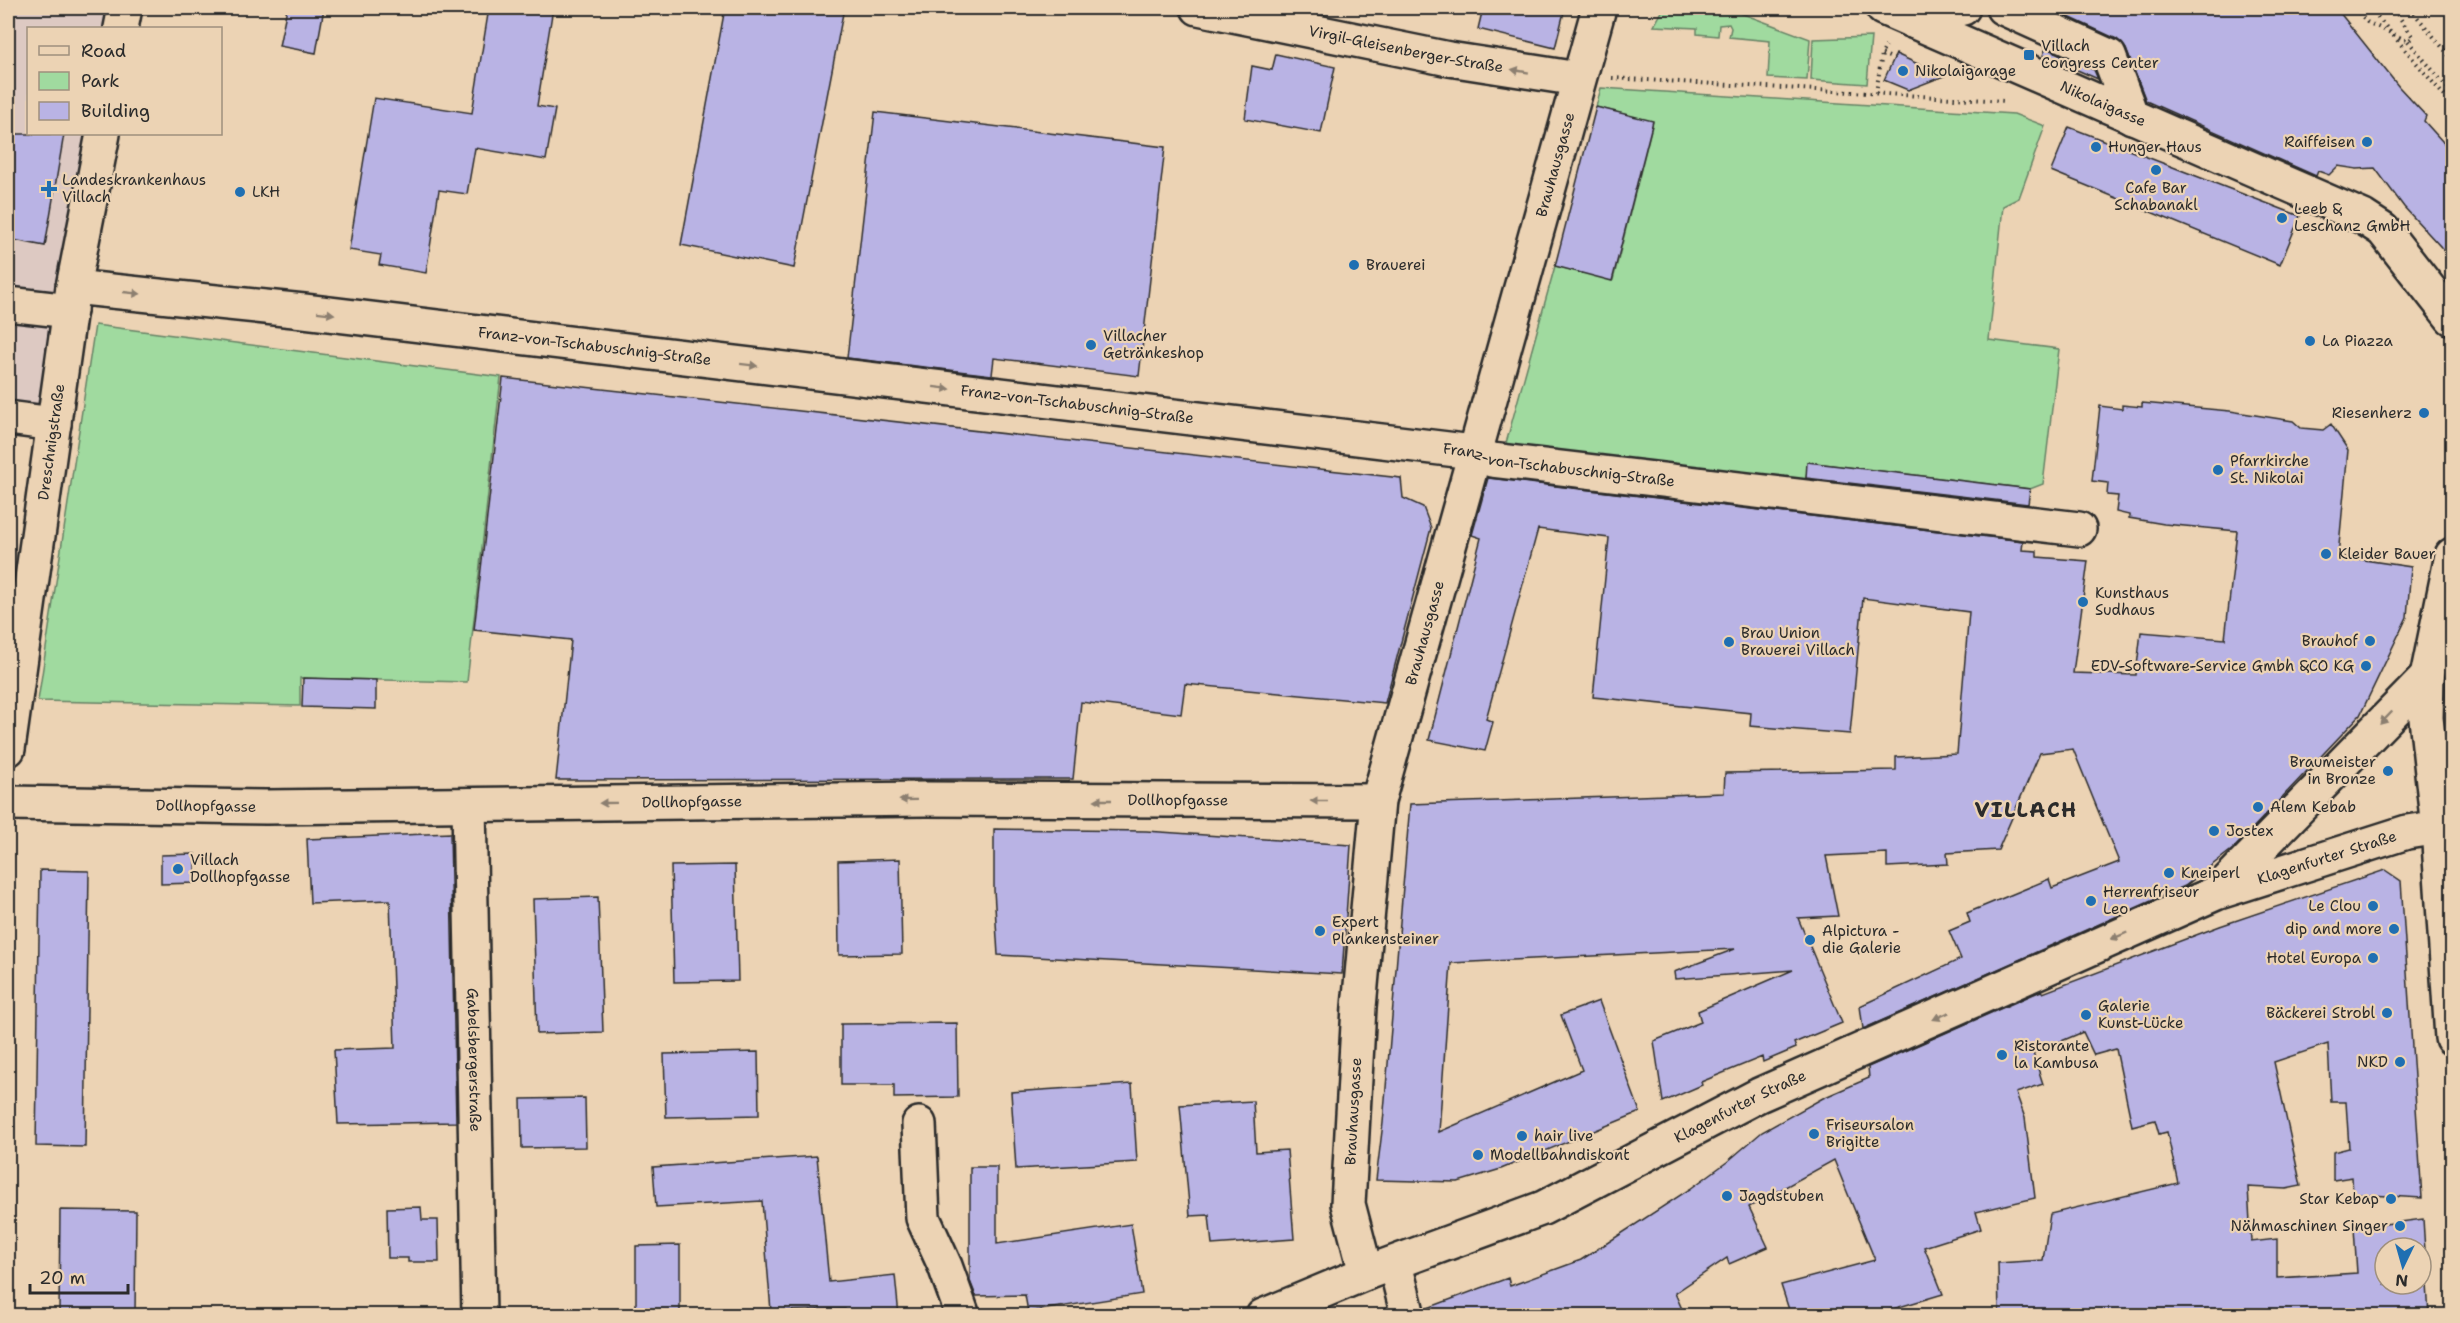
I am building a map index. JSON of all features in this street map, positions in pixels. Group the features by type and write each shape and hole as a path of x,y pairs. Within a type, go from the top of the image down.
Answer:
{"street":[{"path":"121,27 125,8"},
{"name":"Virgil-Gleisenberger-Straße","path":"1198,8 1449,59 1590,79"},
{"name":"Brauhausgasse","path":"1408,1316 1380,1269 1348,1204 1359,1007 1378,801 1473,452 1590,79 1599,8"},
{"name":"Nikolaigasse","path":"1883,8 2363,217 2383,231 2452,318"},
{"path":"1912,21 1963,8"},
{"path":"2003,8 2109,56 2132,117"},
{"name":"Dreschnigstraße","path":"8,749 72,299 103,135"},
{"name":"Franz-von-Tschabuschnig-Straße","path":"8,304 72,299 316,312 1473,452 1503,461 2079,529"},
{"path":"8,418 54,424"},
{"path":"2451,565 2427,677 2426,718 2445,827 2452,1038"},
{"name":"Klagenfurter Straße","path":"2216,893 2427,677"},
{"name":"Dollhopfgasse","path":"8,803 266,807 926,799 1378,801"},
{"name":"Gabelsbergerstraße","path":"469,805 479,1316"},
{"name":"Klagenfurter Straße","path":"1263,1316 1543,1208 1760,1095 2216,893 2407,832 2445,827"},
{"path":"919,1124 923,1218 945,1266 963,1316"}],"path":[{"path":"2355,8 2367,22 2408,41 2452,93"},
{"path":"2370,8 2452,105"},
{"path":"2393,8 2414,37 2408,41"},
{"path":"2410,8 2452,59"},
{"path":"1876,93 1882,54 1887,44"},
{"path":"1882,54 1894,59"},
{"path":"1918,69 1938,74"},
{"path":"1590,79 2005,101"}],"shaded area":[{"name":"Landeskrankenhaus Villach","path":"8,8 111,8 109,27 27,27 27,135 96,135 56,415 8,408"}],"green space":[{"path":"1664,8 1727,8 1810,39 1807,80 1768,78 1770,41 1729,37 1731,28 1729,24 1719,25 1718,36 1697,34 1697,28 1654,26"},
{"path":"1871,37 1867,84 1811,80 1813,39"},
{"path":"1601,88 2014,114 2045,126 2019,198 2003,206 1989,340 2059,349 2043,484 2030,489 1808,462 1805,488 1503,454 1555,266 1613,280 1653,122 1596,107"},
{"path":"95,325 501,377 467,682 300,678 300,706 38,701"}],"building":[{"path":"287,8 324,8 316,53 279,46"},
{"path":"489,8 553,8 537,106 555,109 546,160 475,148 467,194 439,190 426,273 379,265 381,255 349,250 374,98 472,113"},
{"path":"725,8 844,8 794,268 681,245"},
{"path":"1483,8 1565,8 1555,48 1478,29"},
{"path":"2063,8 2336,8 2399,87 2426,116 2424,121 2452,152 2452,259 2404,207 2375,168 2357,169 2338,166 2329,175 2318,171 2316,176 2146,101 2126,49 2117,39 2060,13"},
{"path":"2046,48 2094,70 2098,79 2043,55"},
{"path":"1276,54 1335,67 1321,133 1245,119 1252,66 1272,70"},
{"name":"Nikolaigarage","path":"1896,54 1944,76 1908,90 1884,80"},
{"path":"1596,107 1653,121 1612,281 1555,266"},
{"path":"875,112 1165,147 1139,376 994,358 992,375 847,358"},
{"path":"2069,127 2300,216 2280,265 2051,171"},
{"path":"8,134 64,135 45,246 8,239"},
{"path":"503,378 1401,478 1403,498 1423,507 1431,528 1385,703 1185,684 1181,714 1081,702 1073,779 556,780 571,640 474,630"},
{"path":"2142,403 2230,411 2293,421 2301,428 2323,430 2331,424 2348,450 2338,556 2411,567 2407,617 2360,715 2234,848 2185,886 1863,1029 1860,1006 1961,959 1949,931 1970,922 1967,913 2049,879 2052,888 2119,862 2073,749 2040,753 1998,850 1947,853 1948,864 1887,867 1887,853 1826,856 1838,916 1798,918 1842,1023 1794,1043 1796,1048 1763,1062 1762,1057 1701,1082 1702,1085 1663,1102 1654,1041 1701,1022 1698,1011 1793,970 1675,979 1674,972 1735,949 1451,963 1439,1132 1582,1070 1561,1015 1599,1001 1640,1112 1501,1169 1458,1182 1376,1180 1383,1123 1410,804 1724,793 1725,773 1896,770 1896,757 1957,754 1969,612 1863,598 1850,734 1750,726 1751,713 1593,697 1609,538 1538,529 1486,719 1493,722 1485,751 1429,740 1481,538 1472,535 1488,478 2023,541 2022,550 2037,551 2037,557 2088,561 2073,673 2136,675 2141,632 2225,639 2237,531 2129,518 2129,515 2116,512 2118,496 2107,495 2108,483 2092,481 2100,406 2122,409 2122,405 2142,407"},
{"path":"1807,462 2030,489 2028,504 1806,478"},
{"path":"303,678 376,680 376,709 302,707"},
{"path":"994,829 1146,831 1351,845 1342,974 998,955 994,890"},
{"path":"450,833 456,1122 338,1124 334,1050 395,1048 390,900 310,903 307,839"},
{"name":"Villach Dollhopfgasse","path":"195,854 195,883 161,884 161,855"},
{"path":"900,859 902,954 839,955 838,861"},
{"path":"735,865 738,981 674,982 671,866"},
{"path":"40,870 89,871 85,1147 36,1146"},
{"path":"2385,870 2401,881 2422,1198 2353,1194 2352,1177 2333,1180 2333,1152 2349,1148 2346,1102 2331,1102 2328,1044 2274,1062 2301,1186 2286,1189 2248,1187 2251,1242 2277,1239 2277,1278 2357,1273 2354,1228 2423,1219 2424,1236 2373,1236 2373,1296 2428,1296 2429,1316 1999,1316 1998,1263 2043,1260 2050,1214 2178,1183 2167,1132 2159,1134 2155,1120 2132,1126 2116,1049 2094,1055 2083,1032 2033,1053 2043,1084 2016,1093 2025,1118 2035,1198 1976,1212 1981,1229 1924,1247 1943,1294 1869,1316 1791,1316 1781,1285 1875,1260 1834,1160 1749,1207 1768,1247 1729,1264 1727,1258 1675,1293 1685,1316 1426,1316 1425,1309 1508,1278 1510,1286 1581,1260 1690,1189 1762,1132 1823,1098 1869,1078 1868,1067 2041,991 2043,993 2220,926"},
{"path":"598,897 603,1032 537,1034 533,899"},
{"path":"957,1023 958,1097 894,1098 894,1085 841,1085 841,1024"},
{"path":"758,1052 759,1115 666,1117 664,1054"},
{"path":"1132,1084 1137,1162 1016,1169 1011,1092"},
{"path":"585,1098 586,1147 522,1148 521,1099"},
{"path":"1253,1101 1256,1152 1287,1150 1294,1239 1212,1245 1209,1215 1190,1216 1180,1105"},
{"path":"817,1156 829,1282 895,1275 899,1316 846,1316 845,1309 771,1311 762,1201 656,1207 653,1167"},
{"path":"970,1167 997,1167 997,1244 1131,1224 1142,1294 1028,1312 1025,1295 976,1296 970,1281"},
{"path":"421,1207 422,1220 438,1220 439,1262 408,1262 408,1258 388,1258 387,1208"},
{"path":"60,1210 136,1211 135,1316 59,1316"},
{"path":"680,1245 680,1316 636,1316 636,1246"}],"place":[{"name":"Villach Congress Center","path":"2029,55"},
{"name":"Nikolaigarage","path":"1903,71"},
{"name":"Raiffeisen","path":"2367,142"},
{"name":"Hunger Haus","path":"2096,147"},
{"name":"Cafe Bar Schabanakl","path":"2156,170"},
{"name":"Landeskrankenhaus Villach","path":"49,189"},
{"name":"LKH","path":"240,192"},
{"name":"Leeb & Leschanz GmbH","path":"2282,218"},
{"name":"Brauerei","path":"1354,265"},
{"name":"La Piazza","path":"2310,341"},
{"name":"Villacher Getränkeshop","path":"1091,345"},
{"name":"Riesenherz","path":"2424,413"},
{"name":"Pfarrkirche St. Nikolai","path":"2218,470"},
{"name":"Kleider Bauer","path":"2326,554"},
{"name":"Kunsthaus Sudhaus","path":"2083,602"},
{"name":"Brauhof","path":"2370,641"},
{"name":"Brau Union Brauerei Villach","path":"1729,642"},
{"name":"EDV-Software-Service Gmbh &CO KG","path":"2366,666"},
{"name":"Braumeister in Bronze","path":"2388,771"},
{"name":"Alem Kebab","path":"2258,807"},
{"name":"Jostex","path":"2214,831"},
{"name":"Villach Dollhopfgasse","path":"178,869"},
{"name":"Kneiperl","path":"2169,873"},
{"name":"Herrenfriseur Leo","path":"2091,901"},
{"name":"Le Clou","path":"2373,906"},
{"name":"dip and more","path":"2394,929"},
{"name":"Expert Plankensteiner","path":"1320,931"},
{"name":"Alpictura - die Galerie","path":"1810,940"},
{"name":"Hotel Europa","path":"2373,958"},
{"name":"Bäckerei Strobl","path":"2387,1013"},
{"name":"Galerie Kunst-Lücke","path":"2086,1015"},
{"name":"Ristorante la Kambusa","path":"2002,1055"},
{"name":"NKD","path":"2400,1062"},
{"name":"Friseursalon Brigitte","path":"1814,1134"},
{"name":"hair live","path":"1522,1136"},
{"name":"Modellbahndiskont","path":"1478,1155"},
{"name":"Jagdstuben","path":"1727,1196"},
{"name":"Star Kebap","path":"2391,1199"},
{"name":"Nähmaschinen Singer","path":"2400,1226"}],"district":[{"name":"VILLACH","path":"2026,810"}]}
